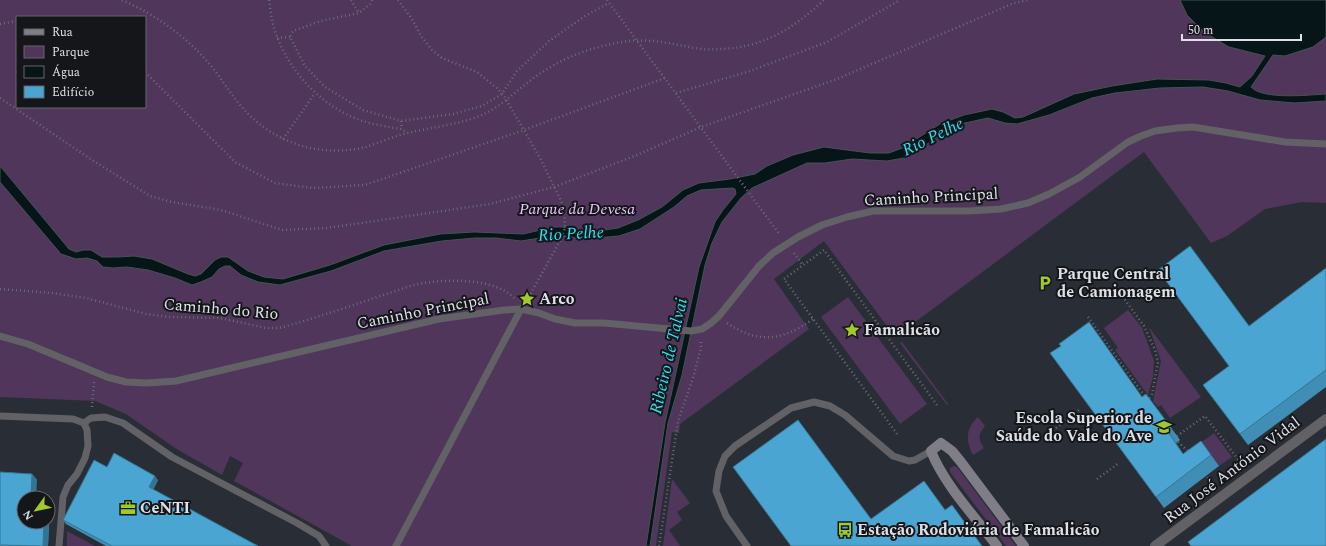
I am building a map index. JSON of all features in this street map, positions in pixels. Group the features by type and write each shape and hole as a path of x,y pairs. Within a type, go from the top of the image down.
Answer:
{"street":[{"name":"Rua José António Vidal","path":"1156,546 1326,419"},
{"path":"997,546 944,476 936,462 931,451 941,443 952,451 1024,546"}],"lane":[{"name":"Caminho Principal","path":"0,336 28,344 107,377 126,382 147,383 176,381 439,320 504,310 522,309 554,319 575,323 604,322 691,331 702,329 719,316 744,283 773,253 798,237 822,225 847,217 873,212 969,211 1001,209 1028,203 1050,194 1080,177 1128,142 1155,131 1193,127 1285,142 1326,144"},
{"path":"396,546 522,309"},
{"path":"746,546 726,516 716,490 719,471 725,456 735,446 791,408 814,402 830,406 845,415 893,456 909,461 915,460 931,451"},
{"path":"0,416 73,419 84,423 87,430 88,446 85,458 77,474 68,485 63,497 59,546"},
{"path":"84,423 91,418 105,417 123,423 172,456 319,536 326,546"}],"path":[{"path":"122,0 156,18 184,37 206,60 240,105 253,119 269,132 283,139 316,150 363,148 407,133 483,115 506,100 540,73 568,57 590,49 637,39 653,40 704,49 732,48 754,44 774,37 791,27 810,14 824,0"},
{"path":"269,0 272,21 277,38 288,61 315,93 329,104 346,114 363,121 402,129 407,133"},
{"path":"350,0 359,12"},
{"path":"290,37 293,31 321,21 359,12 370,4 372,0"},
{"path":"398,0 412,19 421,36 432,50 442,58 477,72 498,89 540,158 564,207 565,228 560,241 522,309"},
{"path":"676,93 750,71 827,42 900,0"},
{"path":"0,98 92,160 150,196 172,202 221,210 282,230 328,228 490,204 554,187 637,155 701,127 837,79 1014,2 1028,0"},
{"path":"290,37 305,66 325,88 363,110 401,121 453,114 482,106 502,94 517,71 549,41 608,1 786,244"},
{"path":"0,24 16,21"},
{"path":"277,38 290,37"},
{"path":"146,73 235,162 275,183 312,188 365,185 524,130 665,78"},
{"path":"283,139 315,93"},
{"path":"401,121 402,129"},
{"path":"897,434 784,279 824,250 937,405"},
{"path":"798,259 803,266"},
{"name":"Caminho do Rio","path":"0,289 52,293 86,298 146,314 170,317 220,318 266,328 279,328 423,283 438,281 456,280 480,283 498,288 511,295 518,301 522,309"},
{"path":"1120,293 1144,326 1155,350 1158,362 1152,394 1148,401"},
{"path":"719,316 740,331 756,336 773,337 786,334 802,327 813,319"},
{"path":"1088,317 1152,407"},
{"path":"659,546 678,420 693,378 701,348 702,329"},
{"path":"91,418 94,390"},
{"path":"1056,428 1080,410"},
{"path":"1177,436 1205,416 1235,454"},
{"path":"1178,442 1192,456"},
{"path":"1097,478 1119,463"},
{"path":"1203,471 1210,481"}],"green space":[{"name":"Parque da Devesa","path":"0,0 1326,0 1326,203 1302,202 1265,209 1227,236 1211,243 1144,152 895,337 824,241 774,279 809,329 680,424 679,433 672,432 656,546 650,546 667,423 665,423 646,546 352,546 234,481 243,463 230,456 222,475 175,448 126,414 95,401 0,397"},
{"path":"848,297 927,404 900,424 821,317"},
{"path":"1128,310 1142,328 1154,361 1153,377 1148,395 1115,350 1118,348 1104,328"},
{"path":"1149,327 1201,397 1170,418 1161,405 1158,407 1153,401 1161,361"},
{"path":"902,342 948,404 947,405 900,343"},
{"path":"978,417 985,426 980,437 984,448 973,455 969,445 968,435 971,426"},
{"path":"1214,433 1232,457 1216,468 1199,444"},
{"path":"954,466 957,467 1016,546 1006,546 950,472 950,468"},
{"path":"672,479 690,503 677,512 682,520 669,530 680,546 663,546"},
{"path":"67,531 95,546 67,546"}],"water":[{"name":"Rio Pelhe","path":"1180,0 1326,0 1326,37 1313,47 1285,56 1273,55 1251,87 1265,94 1275,95 1298,96 1326,94 1326,101 1294,103 1260,100 1228,91 1203,87 1160,88 1115,93 1092,98 1049,115 1017,124 1005,123 988,118 965,123 946,130 926,145 904,158 887,161 852,159 825,163 807,163 752,188 741,198 722,222 712,243 705,265 682,375 668,423 650,546 646,546 665,423 699,267 715,222 736,194 735,189 701,190 687,196 674,207 640,229 619,236 584,239 559,235 521,241 496,238 475,238 442,241 384,251 331,271 280,285 258,282 241,275 230,266 225,266 219,269 212,277 192,285 148,270 127,267 103,267 97,261 87,258 76,259 61,254 0,182 0,166 69,249 76,252 91,250 102,257 134,256 152,259 195,276 201,274 215,260 221,257 228,257 248,271 264,277 283,279 330,265 384,245 440,234 474,232 523,234 554,227 586,230 618,228 638,220 662,207 683,190 699,183 755,174 767,166 793,155 824,147 870,153 889,153 902,148 940,124 964,115 992,109 1003,112 1015,118 1023,117 1074,94 1157,79 1209,80 1240,87 1252,76 1265,56 1229,47 1204,32 1187,15"}],"building":[{"path":"1190,246 1249,326 1326,268 1326,370 1240,434 1203,385 1229,366 1158,270"},
{"path":"1089,322 1142,397 1146,394 1172,429 1168,432 1183,454 1201,441 1211,455 1156,497 1050,353 1061,346 1059,344"},
{"path":"798,420 871,519 924,481 945,510 952,505 982,546 791,546 733,467"},
{"path":"1326,439 1326,546 1191,546 1188,542"},
{"name":"CeNTI","path":"114,453 155,476 149,487 258,546 112,546 63,520 94,460 107,467"},
{"path":"0,472 32,474 31,490 16,490 16,530 44,530 43,546 0,545"}],"place":[{"name":"Parque Central de Camionagem","path":"1045,283"},
{"name":"Arco","path":"527,299"},
{"name":"Famalicão","path":"852,330"},
{"name":"Escola Superior de Saúde do Vale do Ave","path":"1164,427"},
{"name":"CeNTI","path":"128,508"},
{"name":"Estação Rodoviária de Famalicão","path":"845,530"}],"water label":[{"name":"Ribeiro de Talvai","path":"669,356"}]}
